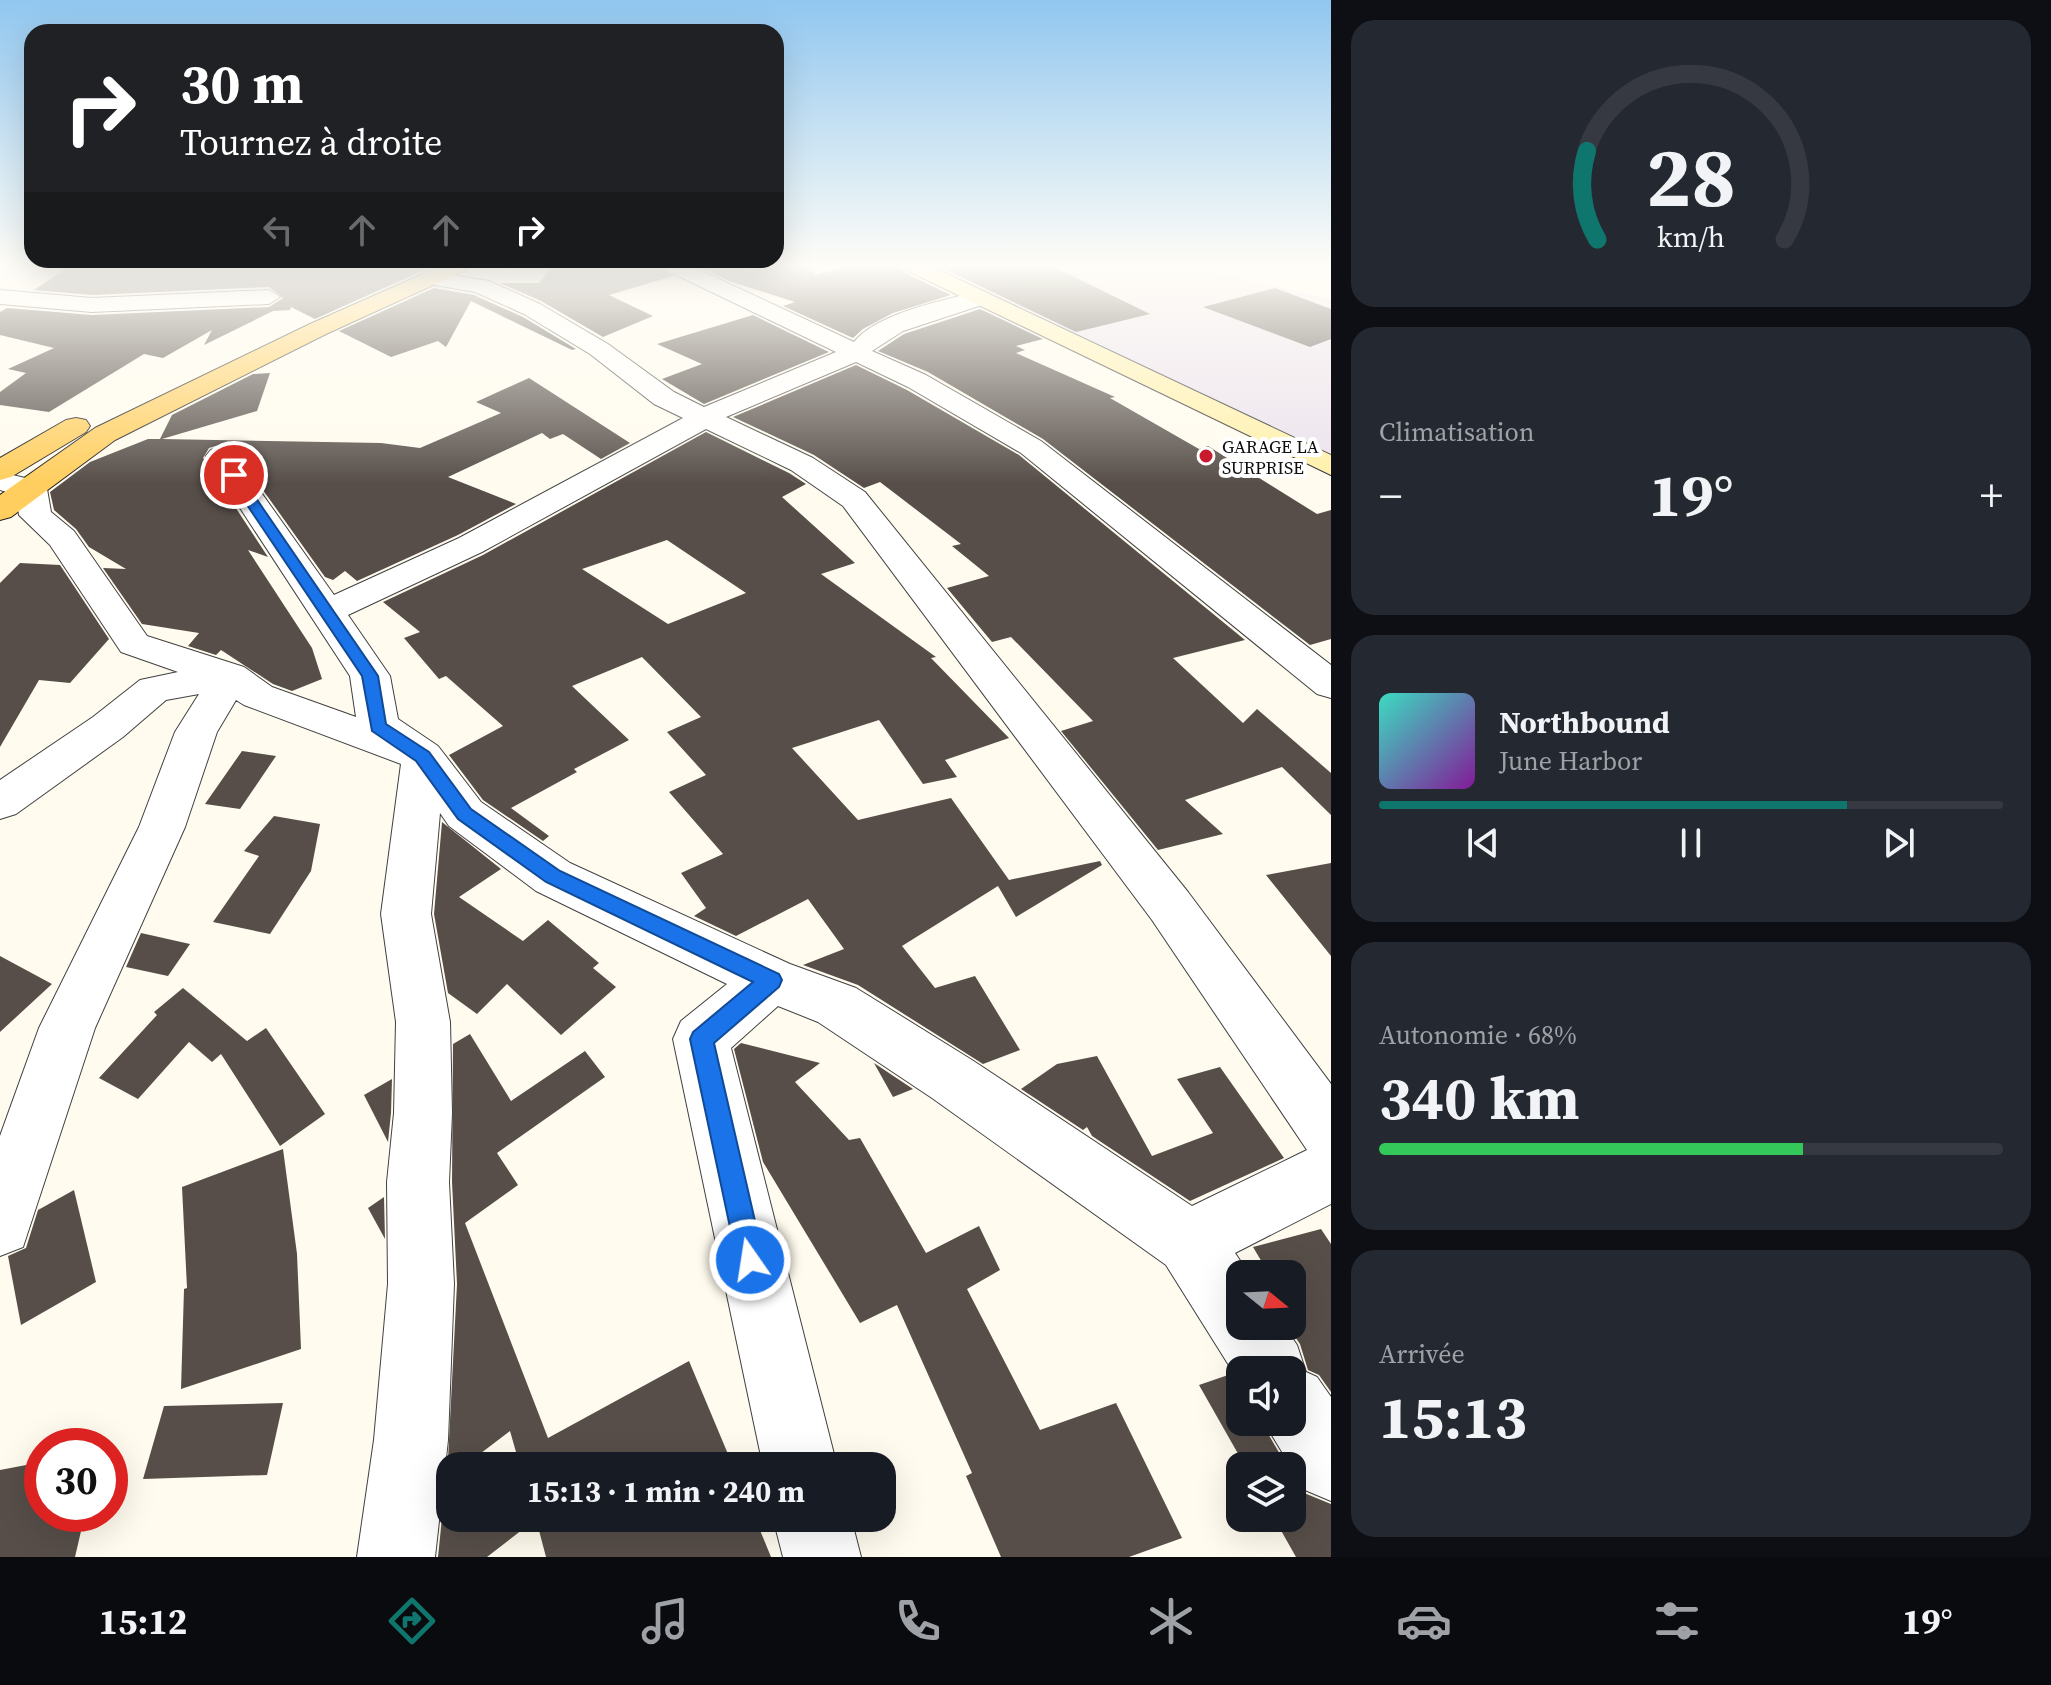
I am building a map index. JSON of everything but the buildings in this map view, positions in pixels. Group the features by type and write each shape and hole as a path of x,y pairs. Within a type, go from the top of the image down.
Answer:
{"main road":[{"path":"0,471 160,381 266,339"},
{"path":"0,510 15,485 171,399 296,339"},
{"path":"1065,339 1331,466"}],"street":[{"path":"582,339 664,398 802,464 854,499 1170,906 1331,1133"},
{"path":"830,339 917,381 1031,447 1331,685"},
{"path":"327,611 490,535 703,418 859,352 869,339"},
{"path":"221,456 370,676 378,726 423,757 465,814 553,877 771,980 837,1005 952,1079 1189,1242 1226,1299"},
{"path":"15,485 35,515 62,538 134,644 230,676 258,696 423,757"},
{"path":"0,802 108,727 154,689 230,676"},
{"path":"0,1224 67,1028 162,827 196,732 230,676"},
{"path":"396,1557 411,1440 421,1284 418,1182 423,1113 423,1022 406,914 423,757"},
{"path":"771,980 701,1039 797,1452"},
{"path":"1189,1242 1331,1171"},
{"path":"1306,1424 1331,1464"},
{"path":"816,1532 822,1557"}],"shaded area":[{"path":"1084,339 1331,339 1331,455"}],"place":[{"name":"GARAGE LA SURPRISE","path":"1206,456"}],"route":[{"path":"234,475 370,676 378,726 423,757 465,814 553,877 771,980 701,1039 750,1260"}]}
